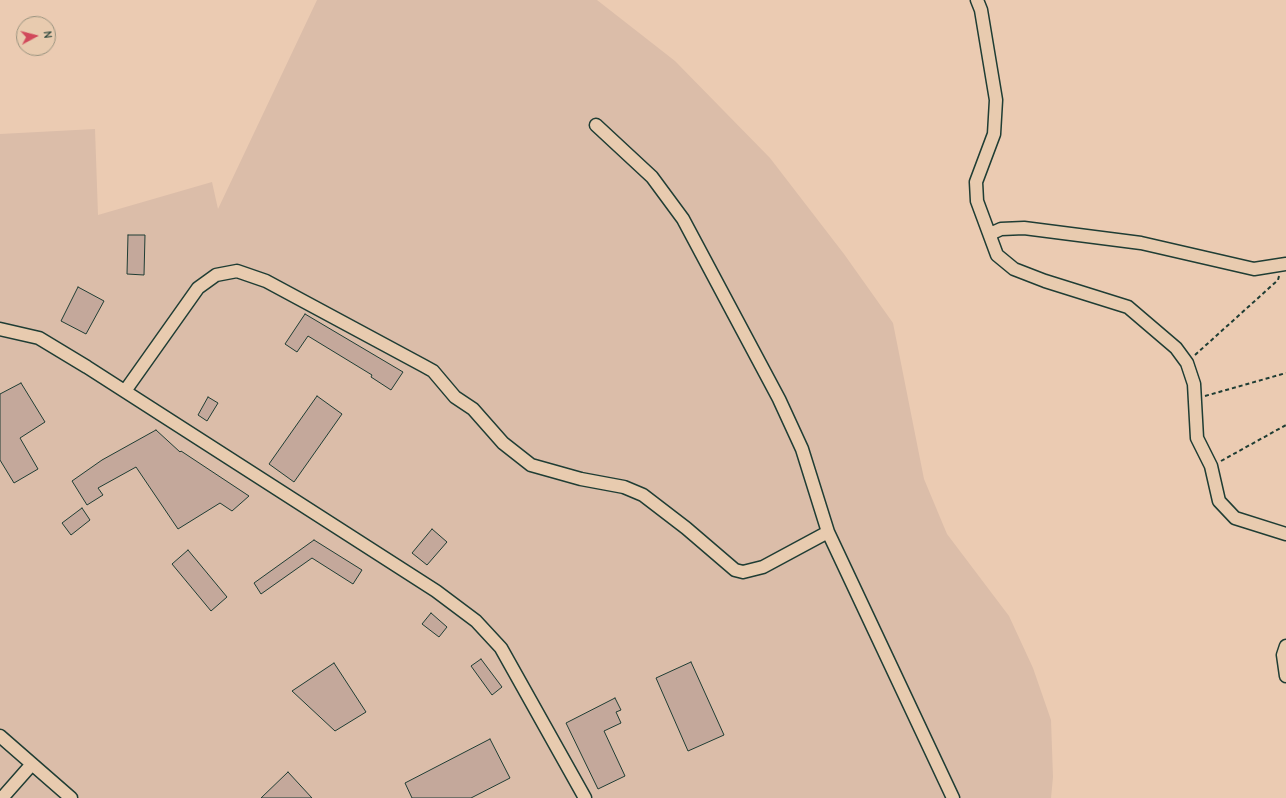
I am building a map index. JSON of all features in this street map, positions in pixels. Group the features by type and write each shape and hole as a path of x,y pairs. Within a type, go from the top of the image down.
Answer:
{"street":[{"path":"977,0 981,10 996,100 994,134 976,182 977,201 997,255 1014,269 1045,281 1128,307 1176,348 1187,363 1194,384 1197,438 1211,466 1219,501 1235,518 1286,534"},
{"path":"596,125 652,177 683,219 782,406 802,449 828,532 953,798"},
{"path":"990,234 1001,229 1024,228 1141,243 1254,269 1286,264"},
{"path":"125,391 198,288 216,275 237,271 266,281 428,368 455,396 473,409 503,443 531,464 581,479 624,488 643,494 735,570 743,572 763,567 828,532"},
{"path":"0,329 39,338 125,391 436,591 476,621 500,648 585,798"},
{"path":"1286,646 1283,655 1286,676"},
{"path":"0,736 71,798"},
{"path":"2,798 32,764"}],"path":[{"path":"1187,363 1278,280 1286,264"},
{"path":"1195,399 1286,373"},
{"path":"1211,466 1286,425"}],"shaded area":[{"path":"317,0 597,0 675,61 770,158 844,254 893,323 924,479 947,534 1009,616 1033,668 1051,720 1053,777 1051,798 0,798 0,134 95,129 98,215 212,182 218,209"}],"building":[{"path":"128,235 145,235 144,275 127,274"},
{"path":"78,287 104,301 86,334 61,321"},
{"path":"305,314 403,372 391,390 371,377 372,375 308,336 297,352 285,344"},
{"path":"21,383 45,422 20,438 38,469 14,483 0,460 0,394"},
{"path":"317,396 342,414 294,482 269,464"},
{"path":"208,397 218,403 207,421 198,415"},
{"path":"156,430 180,452 181,451 249,496 232,511 220,503 178,529 136,467 98,488 103,495 87,505 72,481 102,460"},
{"path":"82,508 90,520 71,535 62,523"},
{"path":"432,529 447,542 427,565 412,553"},
{"path":"314,540 362,570 353,584 312,558 261,594 254,583"},
{"path":"188,550 227,597 211,611 172,564"},
{"path":"431,613 447,627 439,637 422,624"},
{"path":"481,659 502,687 492,695 471,666"},
{"path":"691,662 724,735 688,751 656,678"},
{"path":"334,663 366,712 335,731 292,691"},
{"path":"615,698 621,710 616,712 621,723 604,731 625,776 598,789 566,723"},
{"path":"490,739 510,778 471,798 412,798 405,783"},
{"path":"288,772 312,798 261,798"}]}
